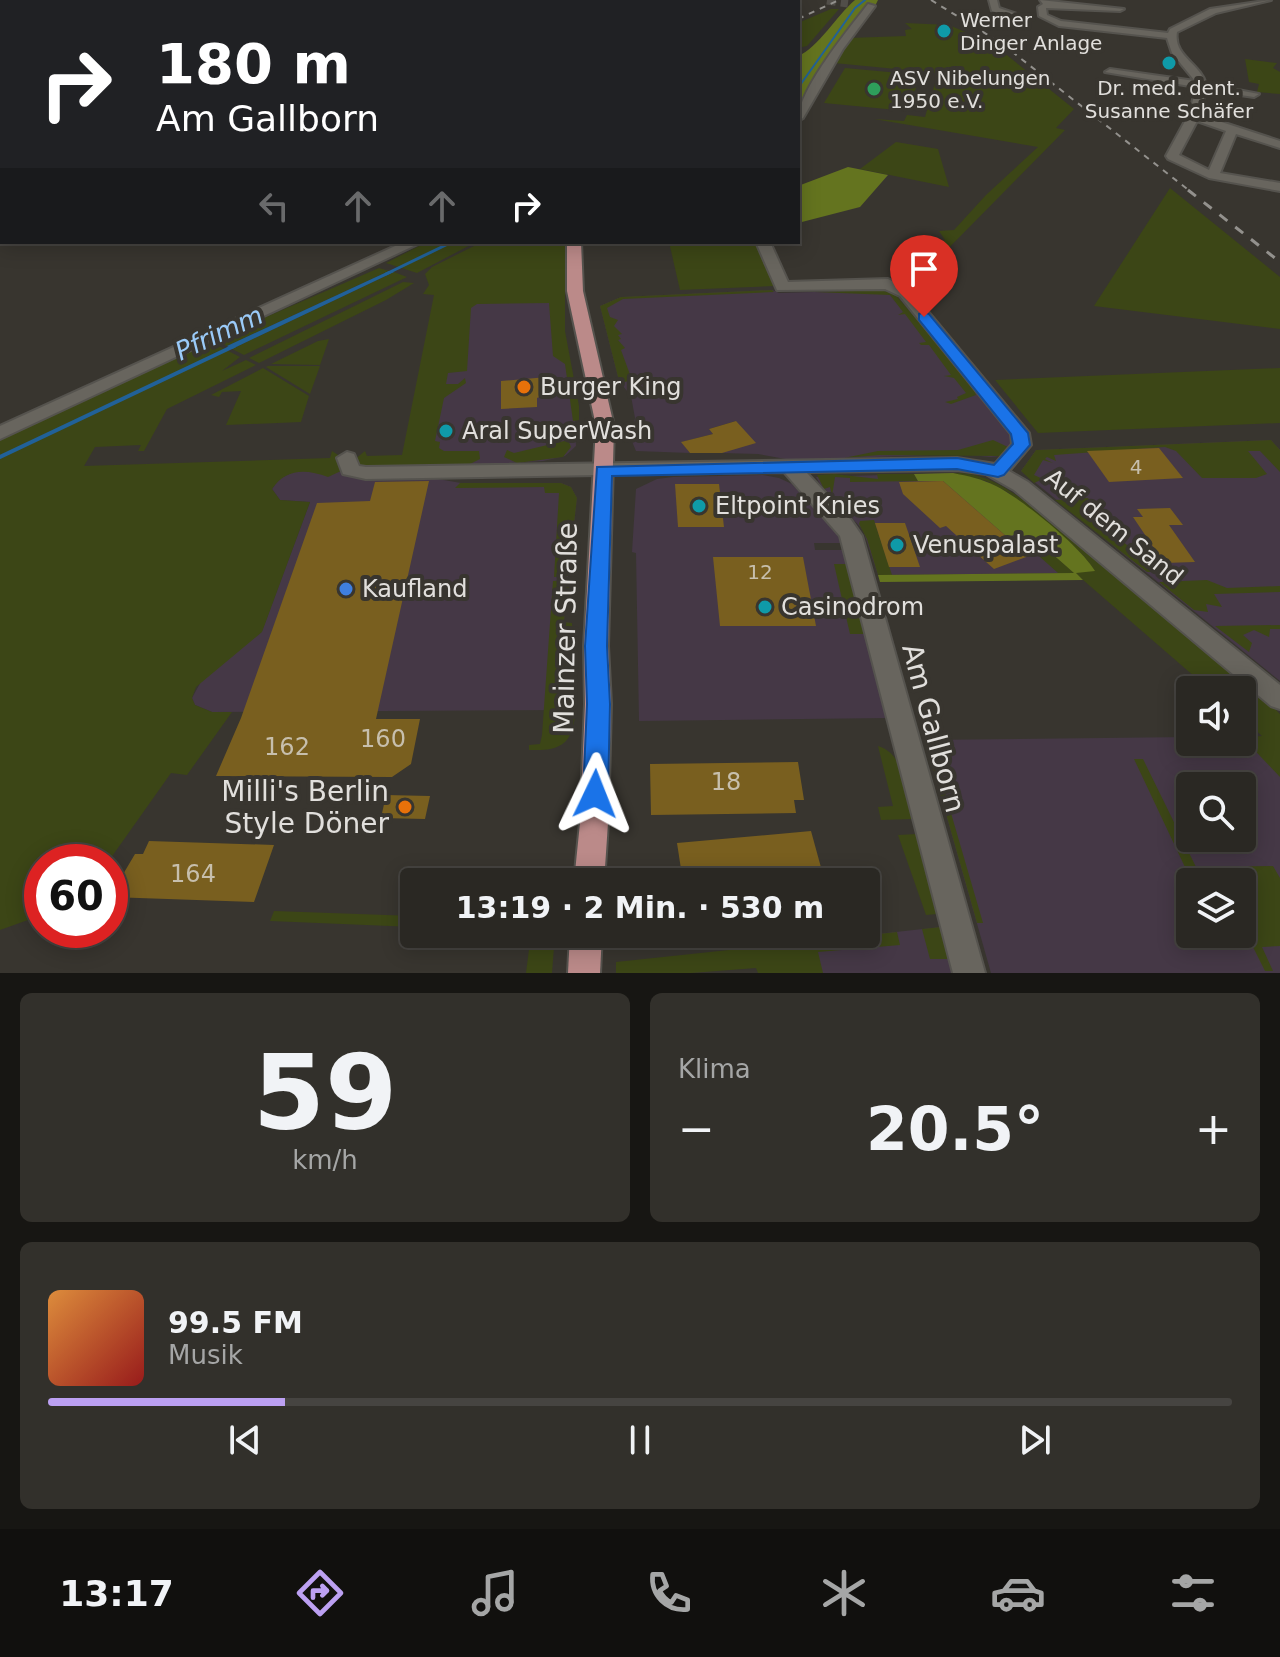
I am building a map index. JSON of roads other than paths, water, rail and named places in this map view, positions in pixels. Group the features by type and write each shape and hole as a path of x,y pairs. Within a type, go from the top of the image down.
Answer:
{"main road":[{"name":"Mainzer Straße","path":"574,244 575,291 605,426 590,868"},
{"path":"584,973 585,948"}],"street":[{"path":"680,0 708,0"},
{"path":"1170,36 1178,26 1213,11 1270,0 1280,1"},
{"path":"1022,5 994,2 995,9 1020,18 1022,25"},
{"path":"1047,2 1119,8 1112,19 1067,26 1046,18 1042,7 1047,2"},
{"path":"800,115 839,48 871,6"},
{"path":"1095,24 1170,36"},
{"path":"1170,36 1173,49 1198,76 1201,86 1192,116 1172,156 1188,168 1280,187"},
{"path":"1122,64 1107,76 1254,94"},
{"path":"1192,116 1280,145"},
{"path":"1213,175 1232,129"},
{"path":"0,433 411,244"},
{"path":"764,244 782,287 888,284 905,293 1020,433 1022,445 998,472"},
{"path":"347,458 348,468 361,473 791,468"},
{"name":"Auf dem Sand","path":"791,468 957,464 998,472 1021,486 1280,699"},
{"name":"Am Gallborn","path":"791,468 851,536 969,973"}],"water":[{"path":"389,271 394,272 232,349 227,346"}],"waterway":[{"name":"Pfrimm","path":"800,85 855,8 865,0"},
{"name":"Pfrimm","path":"386,274 448,244"},
{"name":"Pfrimm","path":"0,457 234,346"}],"tunnel":[{"path":"827,0 848,3"}],"railway":[{"path":"800,18 839,0"},
{"path":"931,0 1001,43 1191,192"},
{"path":"1188,190 1280,262"}],"place":[{"name":"Werner Dinger Anlage","path":"944,31"},
{"name":"Dr. med. dent. Susanne Schäfer","path":"1169,63"},
{"name":"ASV Nibelungen 1950 e.V.","path":"874,89"},
{"name":"Burger King","path":"524,387"},
{"name":"Aral SuperWash","path":"446,431"},
{"name":"Eltpoint Knies","path":"699,506"},
{"name":"Venuspalast","path":"897,545"},
{"name":"Kaufland","path":"346,589"},
{"name":"Casinodrom","path":"765,607"},
{"name":"Milli's Berlin Style Döner","path":"405,807"}]}
